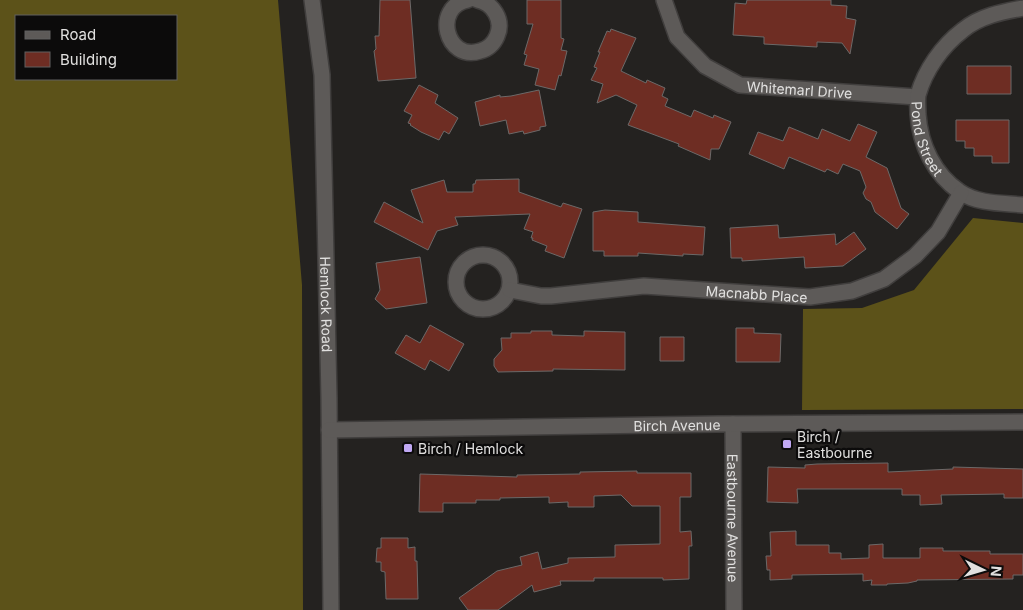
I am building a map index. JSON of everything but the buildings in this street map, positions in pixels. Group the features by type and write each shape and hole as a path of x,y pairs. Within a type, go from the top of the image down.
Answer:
{"street":[{"name":"Hemlock Road","path":"312,0 322,75 331,610"},
{"path":"468,0 457,4 451,11 447,19 446,28 453,44 469,52 478,52 492,44 497,37 499,28 495,12 490,6 477,0"},
{"name":"Whitemarl Drive","path":"664,0 676,37 705,66 740,85 917,96"},
{"name":"Pond Street","path":"1023,8 982,18 964,29 936,58 917,96 922,136 928,156 942,176 961,193 988,202 1023,205"},
{"name":"Macnabb Place","path":"510,290 551,296 644,286 810,298 852,291 884,279 915,256 938,232 961,193"},
{"name":"Birch Avenue","path":"329,430 1023,422"},
{"name":"Eastbourne Avenue","path":"732,424 734,610"}],"shaded area":[{"path":"0,0 278,0 302,285 303,610 0,610"},
{"path":"973,218 1023,223 1023,409 802,410 803,309 862,308 914,290"}],"place":[{"name":"Birch / Eastbourne","path":"787,444"},
{"name":"Birch / Hemlock","path":"408,448"}]}
